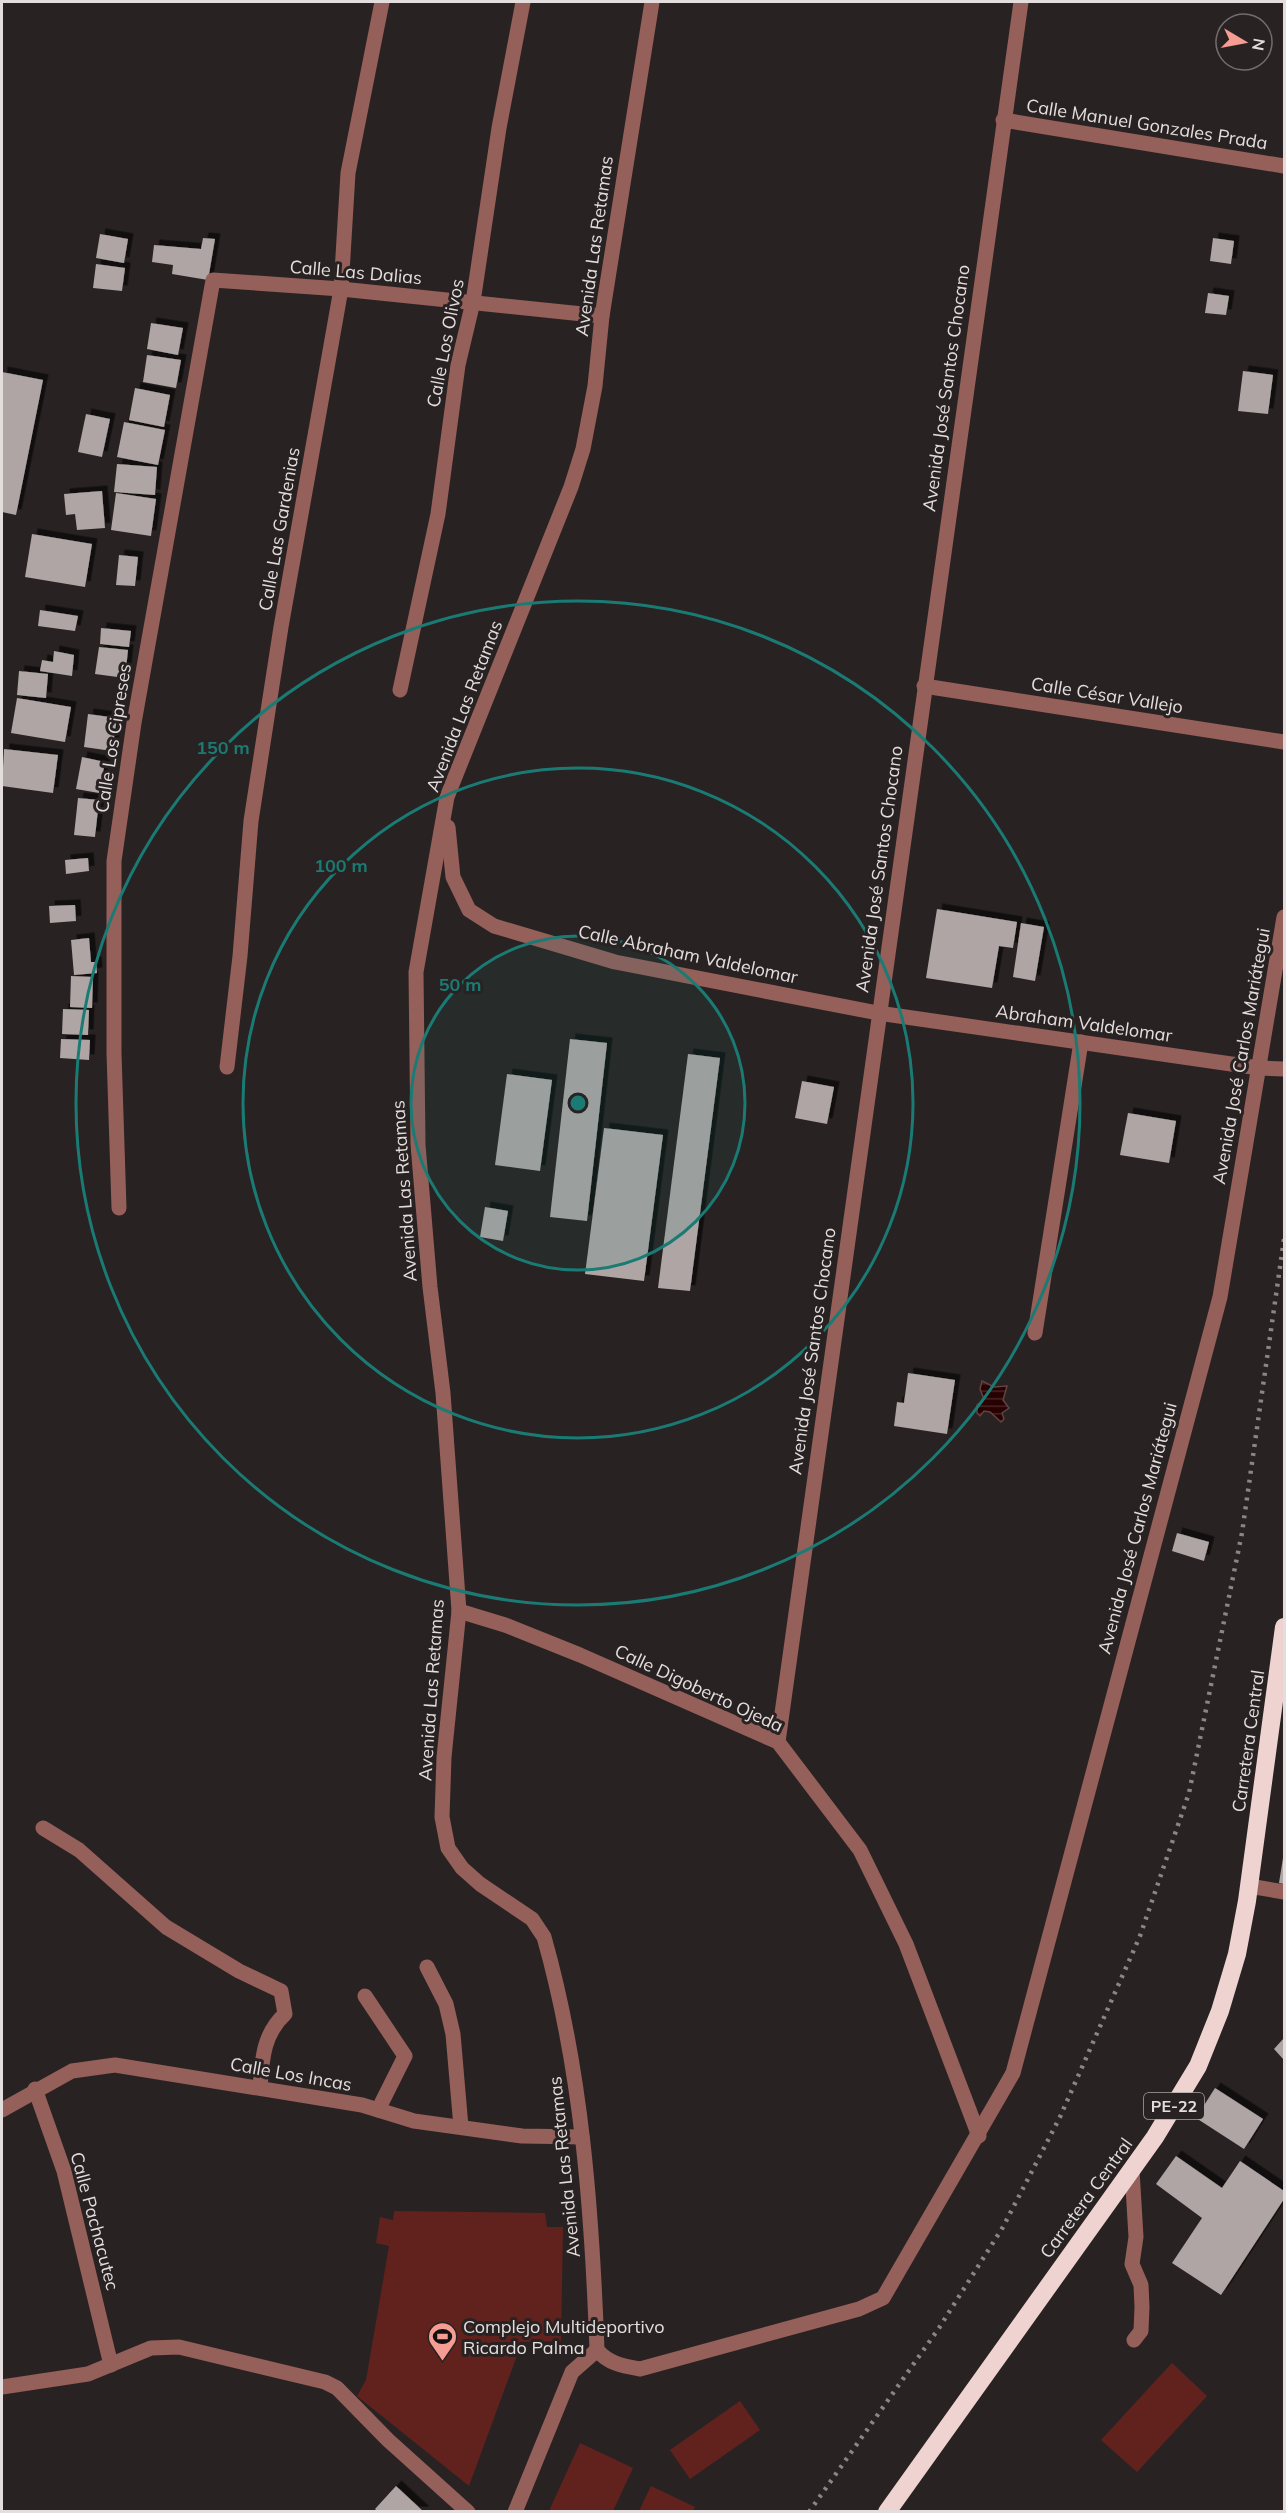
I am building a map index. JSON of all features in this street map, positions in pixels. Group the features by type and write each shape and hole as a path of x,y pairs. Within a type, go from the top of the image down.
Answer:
{"highway":[{"name":"Carretera Central","path":"887,2511 1132,2170 1198,2066 1220,2011 1237,1954 1249,1886 1284,1627"}],"street":[{"name":"Calle Las Gardenias","path":"227,1067 240,956 251,821 281,627 341,289 348,173 382,2"},
{"name":"Calle Los Olivos","path":"400,690 438,513 458,365 473,302 499,128 523,2"},
{"name":"Avenida Las Retamas","path":"601,2354 578,2096 544,1937 532,1919 480,1884 462,1868 448,1848 442,1817 444,1757 459,1611 443,1393 430,1287 418,1145 416,972 447,797 571,487 583,449 595,386 602,316 652,2"},
{"name":"Avenida José Santos Chocano","path":"778,1742 1021,2"},
{"name":"Calle Manuel Gonzales Prada","path":"1003,120 1284,166"},
{"name":"Calle Las Dalias","path":"213,279 341,289 602,316"},
{"name":"Calle Los Cipreses","path":"119,1208 114,1053 114,861 134,723 213,279"},
{"name":"Calle César Vallejo","path":"924,686 1284,742"},
{"name":"Calle Abraham Valdelomar","path":"447,797 453,877 469,910 494,926 615,962 878,1013"},
{"name":"Avenida José Carlos Mariátegui","path":"601,2354 616,2365 640,2369 859,2308 883,2298 979,2136 1013,2073 1220,1297 1284,917"},
{"name":"Abraham Valdelomar","path":"878,1013 1259,1068 1284,1068"},
{"path":"1035,1333 1081,1042"},
{"name":"Calle Digoberto Ojeda","path":"459,1611 505,1625 580,1655 778,1742 860,1850 906,1944 979,2136"},
{"path":"43,1828 79,1850 166,1927 239,1971 280,1991 285,2014 274,2023 267,2038 262,2056 260,2088"},
{"path":"1249,1886 1284,1892"},
{"path":"427,1967 446,2004 453,2034 461,2127"},
{"path":"365,1996 405,2056 378,2110"},
{"name":"Calle Los Incas","path":"2,2110 35,2089 72,2071 115,2065 378,2110 414,2121 522,2136 582,2137"},
{"name":"Calle Pachacutec","path":"35,2089 64,2171 111,2365"},
{"path":"1132,2170 1136,2237 1132,2264 1141,2285 1142,2307 1141,2331 1134,2340"},
{"path":"2,2387 88,2374 151,2348 179,2347 326,2382 337,2388 388,2440 468,2511"},
{"path":"515,2511 572,2372 601,2354"}],"shaded area":[{"path":"982,1381 994,1387 1007,1386 1003,1400 1009,1408 1002,1413 1004,1419 1001,1422 990,1412 984,1411 980,1416 977,1413 977,1405 984,1399 980,1389"},
{"name":"Complejo Multideportivo Ricardo Palma","path":"394,2211 545,2213 547,2227 563,2227 561,2341 522,2342 469,2486 357,2396 366,2380 389,2246 376,2243 380,2217 393,2220"},
{"path":"1172,2363 1207,2396 1137,2472 1101,2440"},
{"path":"740,2401 760,2430 690,2479 670,2450"},
{"path":"580,2443 633,2468 613,2511 549,2511"},
{"path":"651,2486 695,2507 693,2511 639,2511"}],"building":[{"path":"100,234 128,239 124,263 96,258"},
{"path":"203,238 215,239 208,280 172,274 173,265 152,262 154,245 201,249"},
{"path":"1213,238 1234,241 1231,264 1210,261"},
{"path":"96,264 125,268 122,291 93,288"},
{"path":"1208,293 1229,296 1226,315 1205,313"},
{"path":"151,323 183,328 178,355 147,349"},
{"path":"147,355 181,360 176,388 143,382"},
{"path":"1243,371 1273,375 1268,414 1238,411"},
{"path":"2,372 43,380 16,515 2,512"},
{"path":"135,388 170,395 164,427 129,420"},
{"path":"86,414 110,419 102,457 78,452"},
{"path":"124,422 165,430 158,465 117,457"},
{"path":"117,464 157,467 155,495 114,492"},
{"path":"102,491 105,528 77,530 75,514 66,515 64,494"},
{"path":"116,493 156,499 151,536 111,530"},
{"path":"32,534 92,544 85,587 25,577"},
{"path":"119,555 138,557 135,586 116,585"},
{"path":"40,610 78,616 75,631 38,626"},
{"path":"101,628 131,631 129,647 100,644"},
{"path":"99,647 128,650 125,678 95,674"},
{"path":"54,651 74,655 72,676 40,671 42,660 53,662"},
{"path":"19,671 48,674 46,698 17,695"},
{"path":"17,698 71,707 65,742 11,733"},
{"path":"88,714 117,718 112,751 84,747"},
{"path":"4,749 58,755 53,793 2,786"},
{"path":"82,757 105,762 99,793 76,789"},
{"path":"78,798 99,800 95,837 74,835"},
{"path":"88,858 89,871 66,874 65,860"},
{"path":"75,905 76,921 50,923 49,906"},
{"path":"937,909 1017,922 1013,948 999,946 992,988 926,978"},
{"path":"1021,923 1044,927 1035,981 1013,977"},
{"path":"89,938 91,962 96,962 97,973 74,975 71,940"},
{"path":"71,976 93,977 92,1008 70,1007"},
{"path":"63,1009 89,1010 88,1035 62,1034"},
{"path":"61,1039 90,1040 89,1060 60,1058"},
{"path":"570,1039 607,1043 587,1221 550,1217"},
{"path":"688,1054 720,1058 690,1291 658,1288"},
{"path":"507,1074 552,1080 540,1171 495,1165"},
{"path":"802,1081 834,1087 827,1124 795,1118"},
{"path":"1128,1113 1176,1121 1169,1163 1120,1155"},
{"path":"604,1128 663,1135 644,1281 585,1274"},
{"path":"485,1207 508,1211 503,1241 480,1237"},
{"path":"908,1373 955,1380 947,1434 894,1426 897,1402 904,1403"},
{"path":"1177,1533 1209,1542 1204,1561 1172,1551"},
{"path":"1284,1858 1284,1884 1279,1883"},
{"path":"1284,2038 1284,2060 1274,2049"},
{"path":"1215,2088 1263,2119 1244,2149 1196,2118"},
{"path":"1176,2156 1222,2188 1240,2161 1284,2191 1284,2199 1221,2295 1172,2263 1202,2218 1156,2184"},
{"path":"396,2486 424,2512 378,2512 375,2509"}],"railway":[{"path":"809,2512 939,2328 1003,2227 1060,2117 1140,1936 1189,1793 1242,1533 1284,1239"}],"place":[{"name":"Complejo Multideportivo Ricardo Palma","path":"442,2362"}]}
